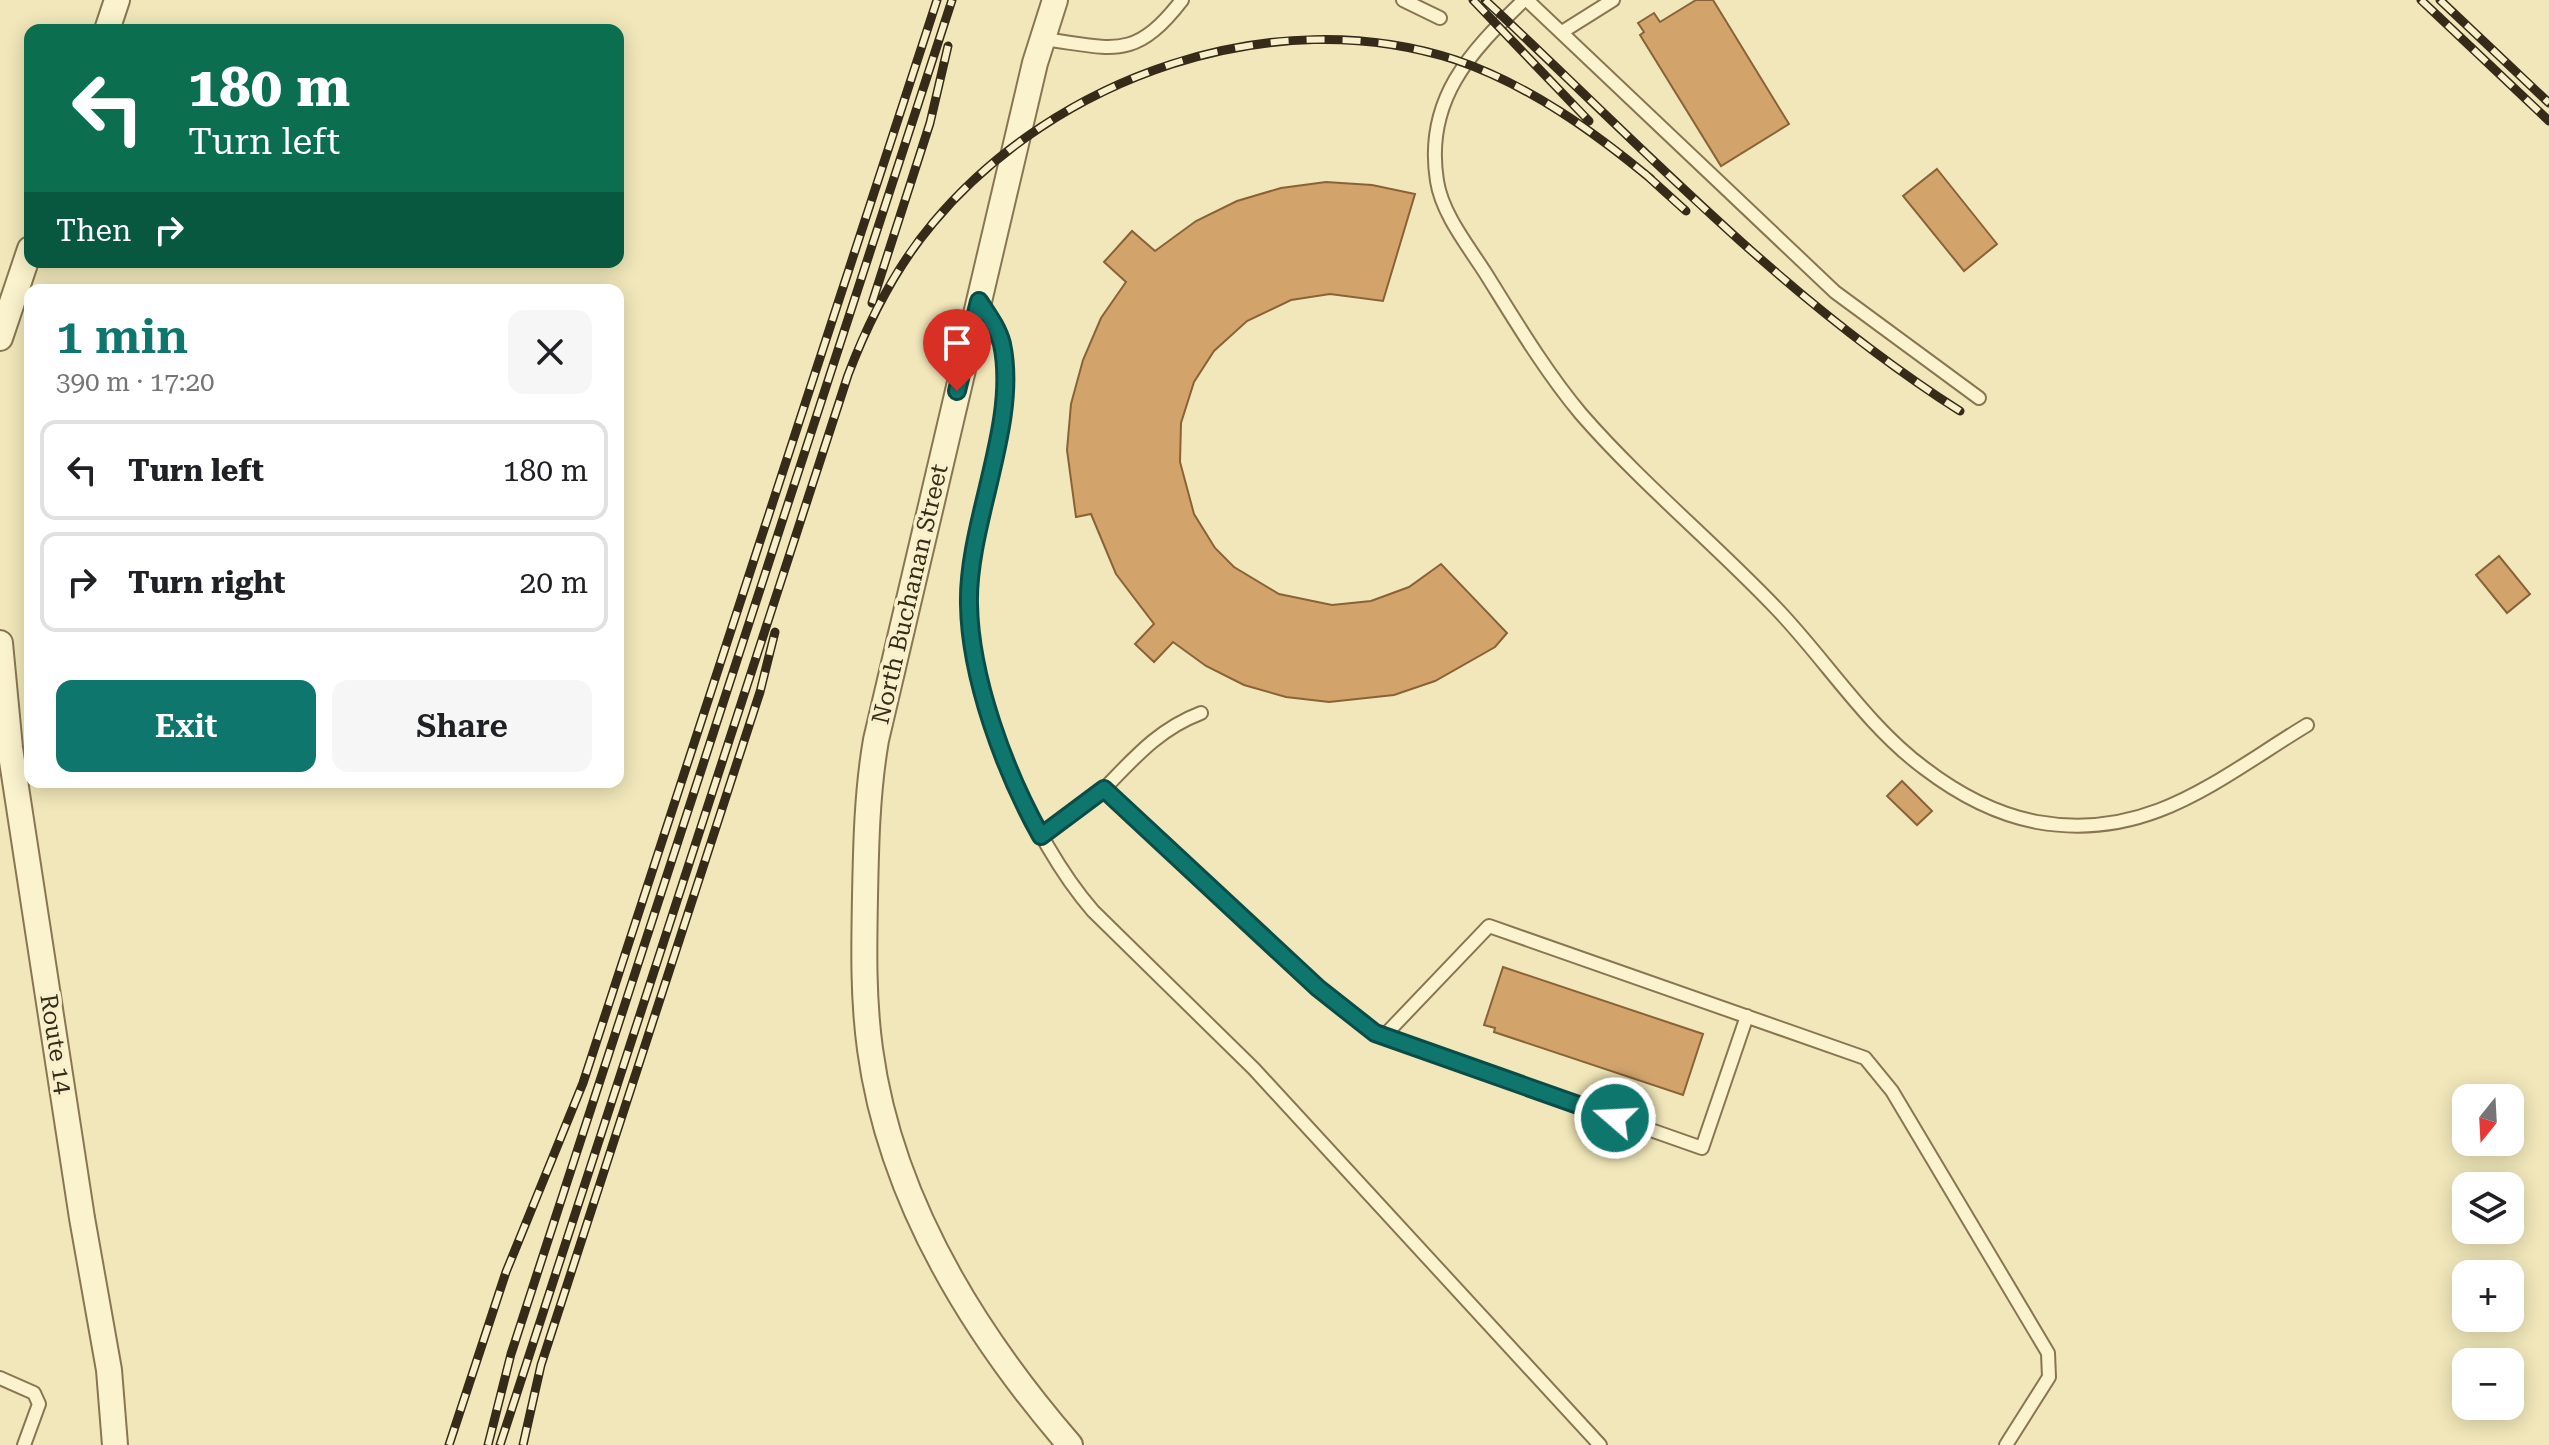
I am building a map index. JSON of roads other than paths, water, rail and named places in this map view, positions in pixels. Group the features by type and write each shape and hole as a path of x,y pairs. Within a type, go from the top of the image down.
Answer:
{"street":[{"path":"109,24 117,0"},
{"name":"North Buchanan Street","path":"1055,0 979,301 871,769 866,836 865,1009 881,1107 913,1199 962,1299 1024,1392 1070,1445"},
{"path":"0,338 24,267"},
{"name":"Route 14","path":"0,643 10,748 82,1218 109,1370 115,1445"}],"lane":[{"path":"1043,39 1105,47 1130,45 1153,34 1182,0"},
{"path":"1403,0 1440,18"},
{"path":"1979,398 1835,292 1525,0 1468,56 1448,90 1435,149 1441,196 1521,331 1582,415 1777,609 1896,744 1957,792 1992,809 2035,822 2099,826 2139,820 2168,808 2307,725"},
{"path":"1562,32 1613,0"},
{"path":"979,301 998,333 1004,376 997,438 970,585 970,621 993,723 1017,789 1041,836 1093,911 1254,1069 1600,1445"},
{"path":"1041,836 1104,789 1149,741 1173,724 1201,713"},
{"path":"1104,789 1318,988 1383,1037 1702,1148 1747,1016"},
{"path":"1383,1037 1489,926 1858,1054 1872,1063 2043,1342 2051,1362 2049,1377 2006,1445"},
{"path":"0,1378 34,1393 39,1404 24,1445"}],"railway":[{"path":"449,1445 506,1272 583,1083 937,0"},
{"path":"488,1445 511,1354 952,0"},
{"path":"1473,0 1589,121"},
{"path":"1485,0 1772,269 1895,367 1960,411"},
{"path":"2421,0 2549,121"},
{"path":"2440,0 2549,103"},
{"path":"500,1445 848,375 884,295 933,223 983,172 1040,128 1104,91 1171,64 1242,47 1314,40 1386,44 1456,60 1483,70 1559,111 1651,179"},
{"path":"872,303 930,123 948,46"},
{"path":"1644,173 1686,211"},
{"path":"523,1445 541,1365 760,692 775,632"}]}
